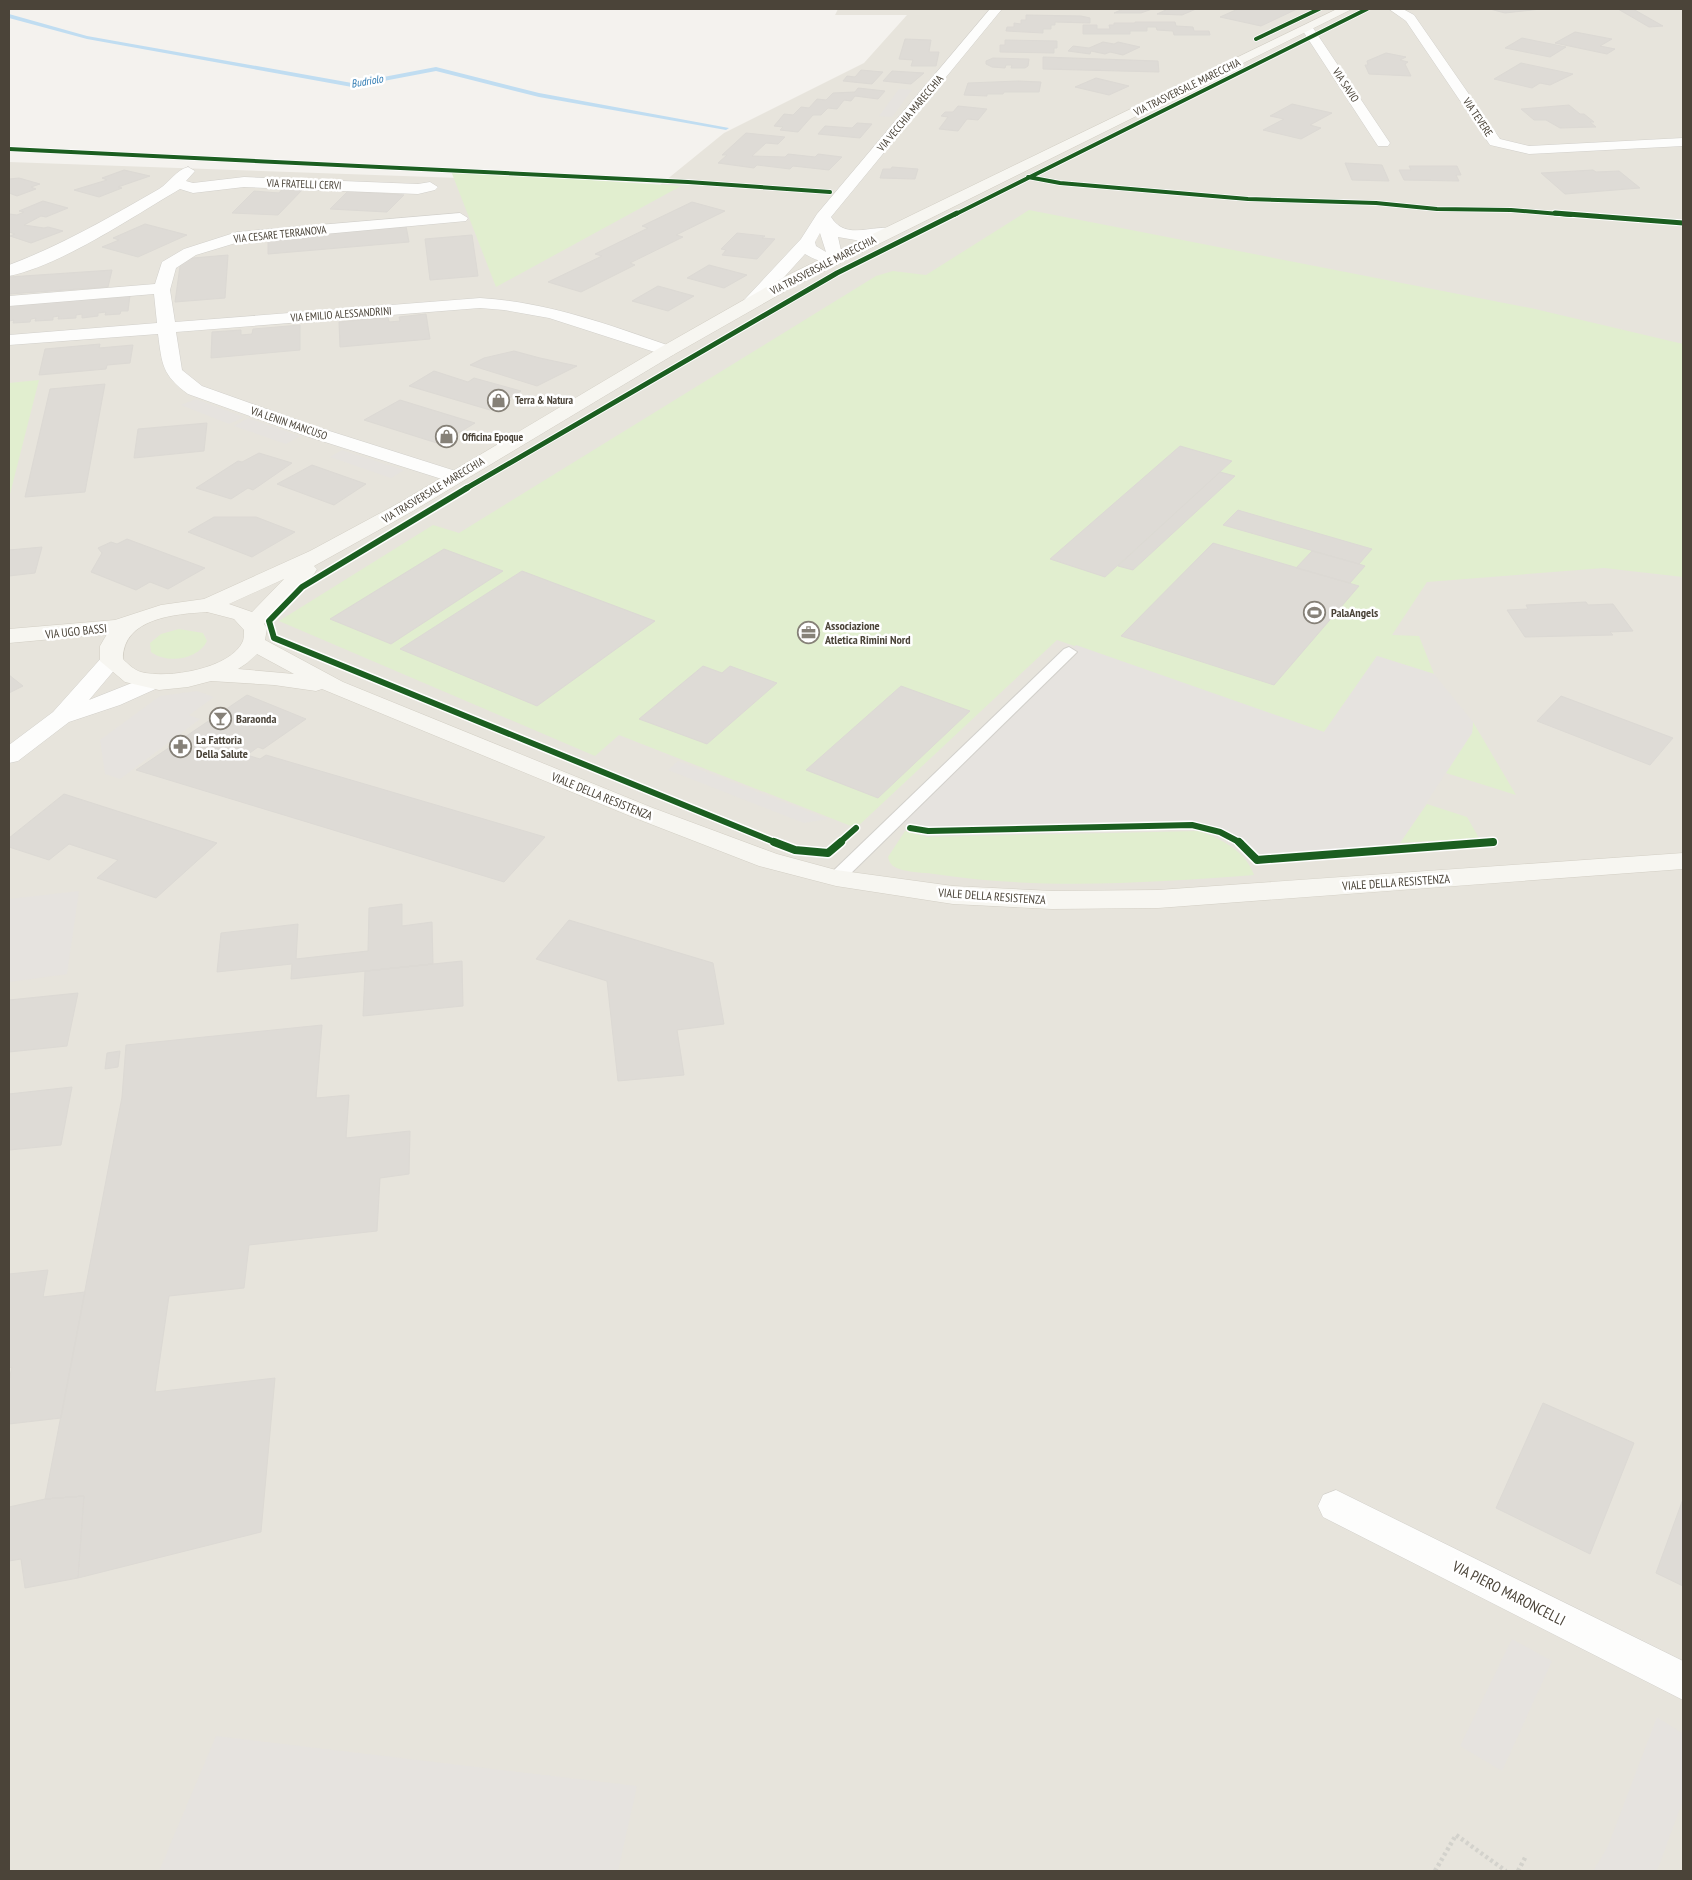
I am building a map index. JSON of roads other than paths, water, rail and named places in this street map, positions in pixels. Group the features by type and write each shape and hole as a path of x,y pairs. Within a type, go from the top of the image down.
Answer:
{"street":[{"name":"VIA VECCHIA MARECCHIA","path":"751,303 825,221 996,9"},
{"name":"VIA TRASVERSALE MARECCHIA","path":"208,605 318,556 751,303 834,259 1346,9"},
{"path":"1395,9 1409,13"},
{"name":"VIA TEVERE","path":"1409,13 1495,142 1529,150 1683,142"},
{"name":"VIA SAVIO","path":"1307,28 1383,143"},
{"path":"11,268 61,249 178,184 178,180 188,170"},
{"name":"VIA FRATELLI CERVI","path":"178,184 193,188 237,182 418,189 430,186"},
{"name":"VIA CESARE TERRANOVA","path":"166,327 163,288 168,266 190,252 237,237 460,218"},
{"path":"825,221 836,232 847,235 875,236 889,232"},
{"path":"807,242 808,248 820,256 834,259 835,250 828,235 825,221"},
{"path":"9,301 163,288"},
{"name":"VIA EMILIO ALESSANDRINI","path":"9,340 480,303 502,304 562,316 668,351"},
{"name":"VIA LENIN MANCUSO","path":"166,327 173,372 195,390 313,432 454,477"},
{"name":"VIA TRASVERSALE MARECCHIA","path":"213,674 239,660 254,633 318,556"},
{"name":"VIA UGO BASSI","path":"9,638 118,626 163,610 208,605"},
{"name":"VIALE DELLA RESISTENZA","path":"208,605 227,608 243,614 254,633 335,687 644,814 768,860 836,878 953,895 1052,900 1158,899 1683,861"},
{"path":"9,756 61,717 110,656 113,639 125,628 141,618"},
{"name":"VIA UGO BASSI","path":"9,638 110,656"},
{"path":"110,656 132,677 152,682 179,681 213,674"},
{"name":"VIALE DELLA RESISTENZA","path":"213,674 274,678 335,687"},
{"path":"61,717 112,700 152,682"},
{"name":"VIA PIERO MARONCELLI","path":"1336,1506 1683,1681"}],"lane":[{"path":"836,878 1069,652"}],"waterway":[{"name":"Budriolo","path":"9,16 87,37 352,85 436,69 539,95 726,128"}],"place":[{"name":"Terra & Natura","path":"499,400"},
{"name":"Officina Epoque","path":"446,437"},
{"name":"PalaAngels","path":"1315,612"},
{"name":"Associazione Atletica Rimini Nord","path":"809,632"},
{"name":"Baraonda","path":"220,718"},
{"name":"La Fattoria Della Salute","path":"180,746"}]}
